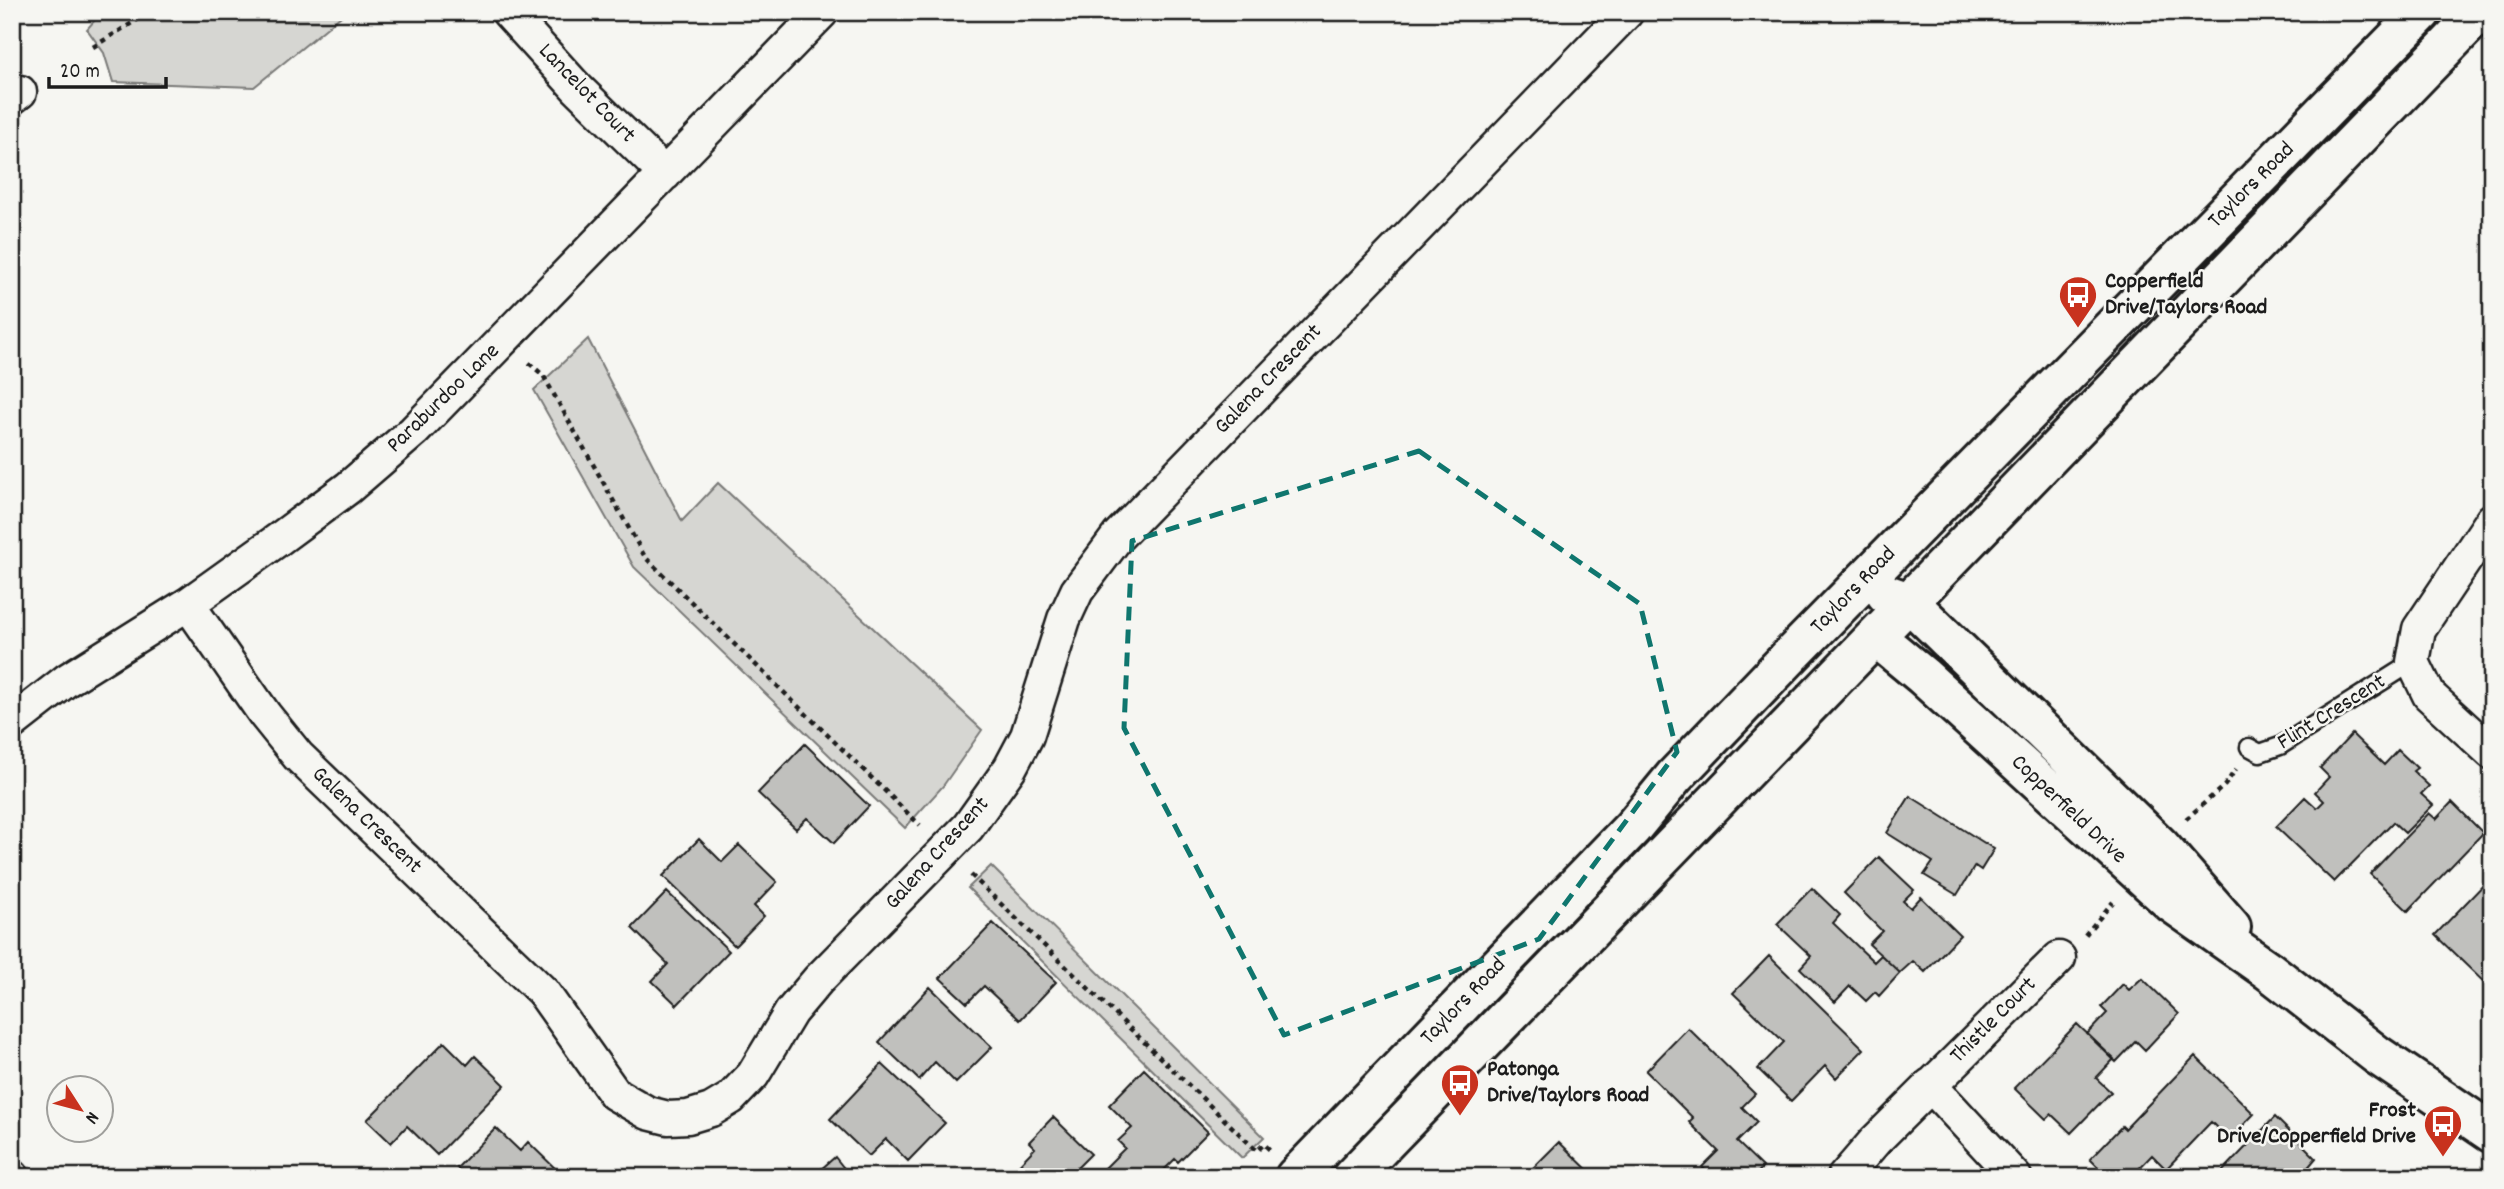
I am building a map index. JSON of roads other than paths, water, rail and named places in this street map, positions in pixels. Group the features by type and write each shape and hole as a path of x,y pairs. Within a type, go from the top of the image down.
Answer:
{"main road":[{"name":"Taylors Road","path":"1351,1168 1679,771 2422,12"},
{"name":"Taylors Road","path":"1295,1176 1351,1168 1875,637 2480,12"},
{"path":"1860,585 1909,602"},
{"path":"1860,585 1875,637"},
{"name":"Copperfield Drive","path":"1909,602 2160,846 2269,971"},
{"name":"Copperfield Drive","path":"1875,637 1923,676 2146,881 2269,971 2377,1055 2492,1133"}],"street":[{"name":"Lancelot Court","path":"508,12 577,88 666,174"},
{"name":"Paraburdoo Lane","path":"12,723 67,680 188,604 348,488 414,431 506,340 822,12"},
{"name":"Galena Crescent","path":"188,604 265,715 298,755 543,992 615,1094 648,1113 688,1118 711,1110 731,1098 752,1075 791,1012 818,980 988,802 1021,746 1040,702 1064,619 1077,591 1098,560 1627,12"},
{"name":"Flint Crescent","path":"2492,520 2419,629 2413,662 2429,695 2492,753"},
{"name":"Thistle Court","path":"1844,1177 1930,1085 2059,958"},
{"path":"1930,1085 2015,1177"}],"lane":[{"name":"Flint Crescent","path":"2249,747 2260,753 2280,746 2413,662"}],"place":[{"name":"Copperfield Drive/Taylors Road","path":"2078,329"},
{"name":"Patonga Drive/Taylors Road","path":"1460,1117"},
{"name":"Frost Drive/Copperfield Drive","path":"2443,1158"}]}
